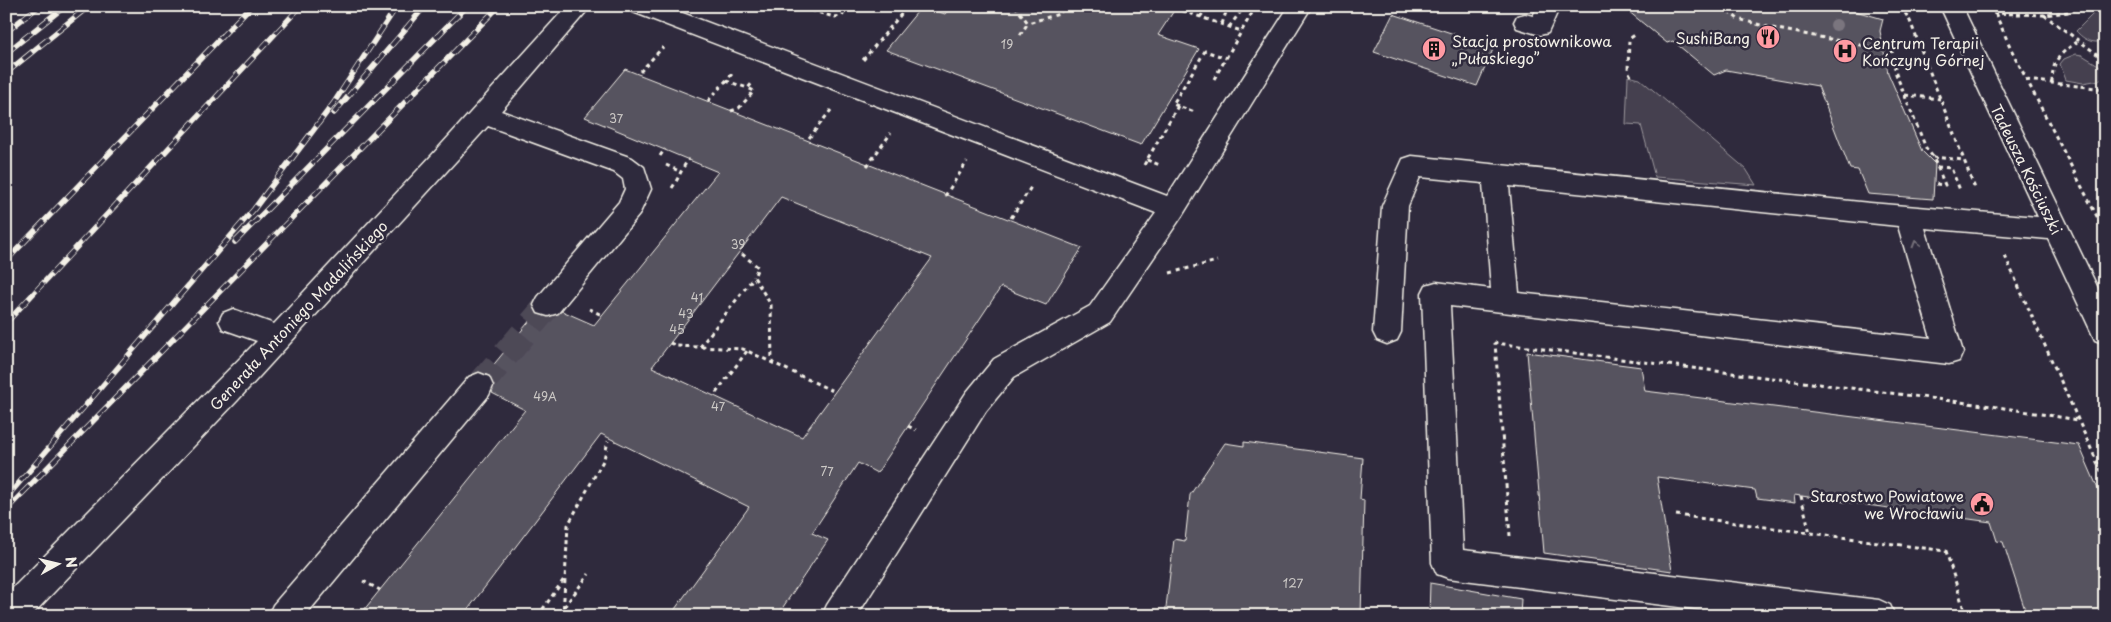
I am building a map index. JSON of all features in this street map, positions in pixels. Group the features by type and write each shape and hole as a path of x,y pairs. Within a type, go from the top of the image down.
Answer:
{"street":[{"name":"Generała Antoniego Madalińskiego","path":"8,616 167,457 485,115 580,6"},
{"path":"641,6 1173,209"},
{"path":"838,616 976,402 1004,368 1100,314 1173,209 1301,6"},
{"path":"1525,22 1540,27 1549,6"},
{"name":"Tadeusza Kościuszki","path":"1951,6 2105,332"},
{"path":"485,115 622,165 635,174 638,190 630,208 548,305"},
{"path":"1387,332 1395,206 1412,166 2057,229"},
{"path":"1495,174 1506,303"},
{"path":"1879,616 1448,563 1436,293 1506,303 1949,352 1908,215"},
{"path":"233,321 278,337"},
{"path":"284,616 479,386"}],"path":[{"path":"796,6 834,17 842,16 849,6"},
{"path":"844,83 908,6"},
{"path":"1015,6 1028,24"},
{"path":"1020,35 1028,24 1059,14 1065,6 1073,6"},
{"path":"1095,6 1169,6 1242,31"},
{"path":"1192,14 1196,6"},
{"path":"1200,17 1209,6"},
{"path":"1222,24 1228,6"},
{"path":"1229,27 1245,6"},
{"path":"1213,81 1256,6"},
{"path":"1722,6 1738,19 1892,52 1896,74 1926,148 1933,157 1945,185 1935,184"},
{"path":"1992,6 2026,80 2105,232"},
{"path":"2040,6 2044,15 2077,42 2104,58"},
{"path":"1994,13 2044,15 2068,12 2083,6"},
{"path":"1901,7 1918,8"},
{"path":"1631,76 1628,71 1629,39 1635,35"},
{"path":"2052,83 2051,65 2056,56 2077,42"},
{"path":"1200,104 1196,112 1173,104 1205,51 1226,58"},
{"path":"2026,80 2105,89"},
{"path":"732,111 739,108 754,91 748,88"},
{"path":"1905,95 1940,98"},
{"path":"1128,192 1178,106"},
{"path":"868,166 910,108"},
{"path":"945,196 984,137"},
{"path":"1933,157 1964,160"},
{"path":"670,190 679,178 679,171 689,159"},
{"path":"1937,167 1951,168 1963,197"},
{"path":"700,347 754,277 758,267 742,254"},
{"path":"1161,276 1217,261"},
{"path":"754,277 772,305 772,362"},
{"path":"670,343 677,346 747,351 835,392"},
{"path":"1512,571 1494,343 1992,406 2078,420"},
{"path":"716,393 747,351"},
{"path":"563,616 568,525 604,459 608,441"},
{"path":"1801,496 1810,533"},
{"path":"1676,516 1946,551 1966,616"},
{"path":"564,607 588,574"},
{"path":"538,616 565,579"}],"shaded area":[{"path":"2101,6 2105,6 2105,40 2089,41 2076,31"},
{"path":"2076,54 2082,55 2105,69 2105,79 2083,83 2066,80 2060,64 2064,59"},
{"path":"1628,76 1640,79 1746,169 1756,185 1655,177 1641,125 1626,124"}],"building":[{"path":"922,6 945,14 951,6 1177,6 1158,35 1199,49 1141,145 886,50"},
{"path":"1622,6 1838,6 1883,19 1880,31 1888,73 1922,151 1935,164 1933,199 1868,194 1858,170 1850,169 1818,86 1726,70 1714,75 1673,41 1667,43"},
{"name":"Stacja prostownikowa „Pułaskiego”","path":"1393,14 1494,47 1477,86 1374,52"},
{"path":"625,69 1082,248 1046,305 1001,287 877,473 858,463 812,533 828,540 777,616 670,616 749,507 601,434 463,616 359,616 525,410 492,393 495,385 491,376 486,374 536,313 549,318 562,311 594,325 718,172 585,117","holes":["781,197 932,258 802,437 652,367"]},
{"name":"Starostwo Powiatowe we Wrocławiu","path":"1527,352 1641,367 1645,391 2079,445 2105,505 2105,616 2027,616 2003,542 1997,541 1991,522 1794,495 1795,503 1757,498 1755,490 1657,477 1672,571 1544,553"},
{"path":"1244,442 1363,458 1360,499 1364,500 1361,616 1165,616 1174,539 1185,541 1190,495 1225,443 1244,446"},
{"path":"1430,583 1521,599 1520,616 1429,616"}],"tunnel":[{"path":"479,386 548,305"}],"railway":[{"path":"6,32 39,6"},
{"path":"6,53 65,6"},
{"path":"6,73 89,6"},
{"path":"6,261 251,6"},
{"path":"6,323 301,6"},
{"path":"6,498 254,209 333,104 397,6"},
{"path":"334,113 425,6"},
{"path":"235,242 467,6"},
{"path":"6,510 499,6"}],"place":[{"name":"SushiBang","path":"1768,37"},
{"name":"Stacja prostownikowa „Pułaskiego”","path":"1434,49"},
{"name":"Centrum Terapii Kończyny Górnej","path":"1845,51"},
{"name":"Starostwo Powiatowe we Wrocławiu","path":"1982,504"}]}
